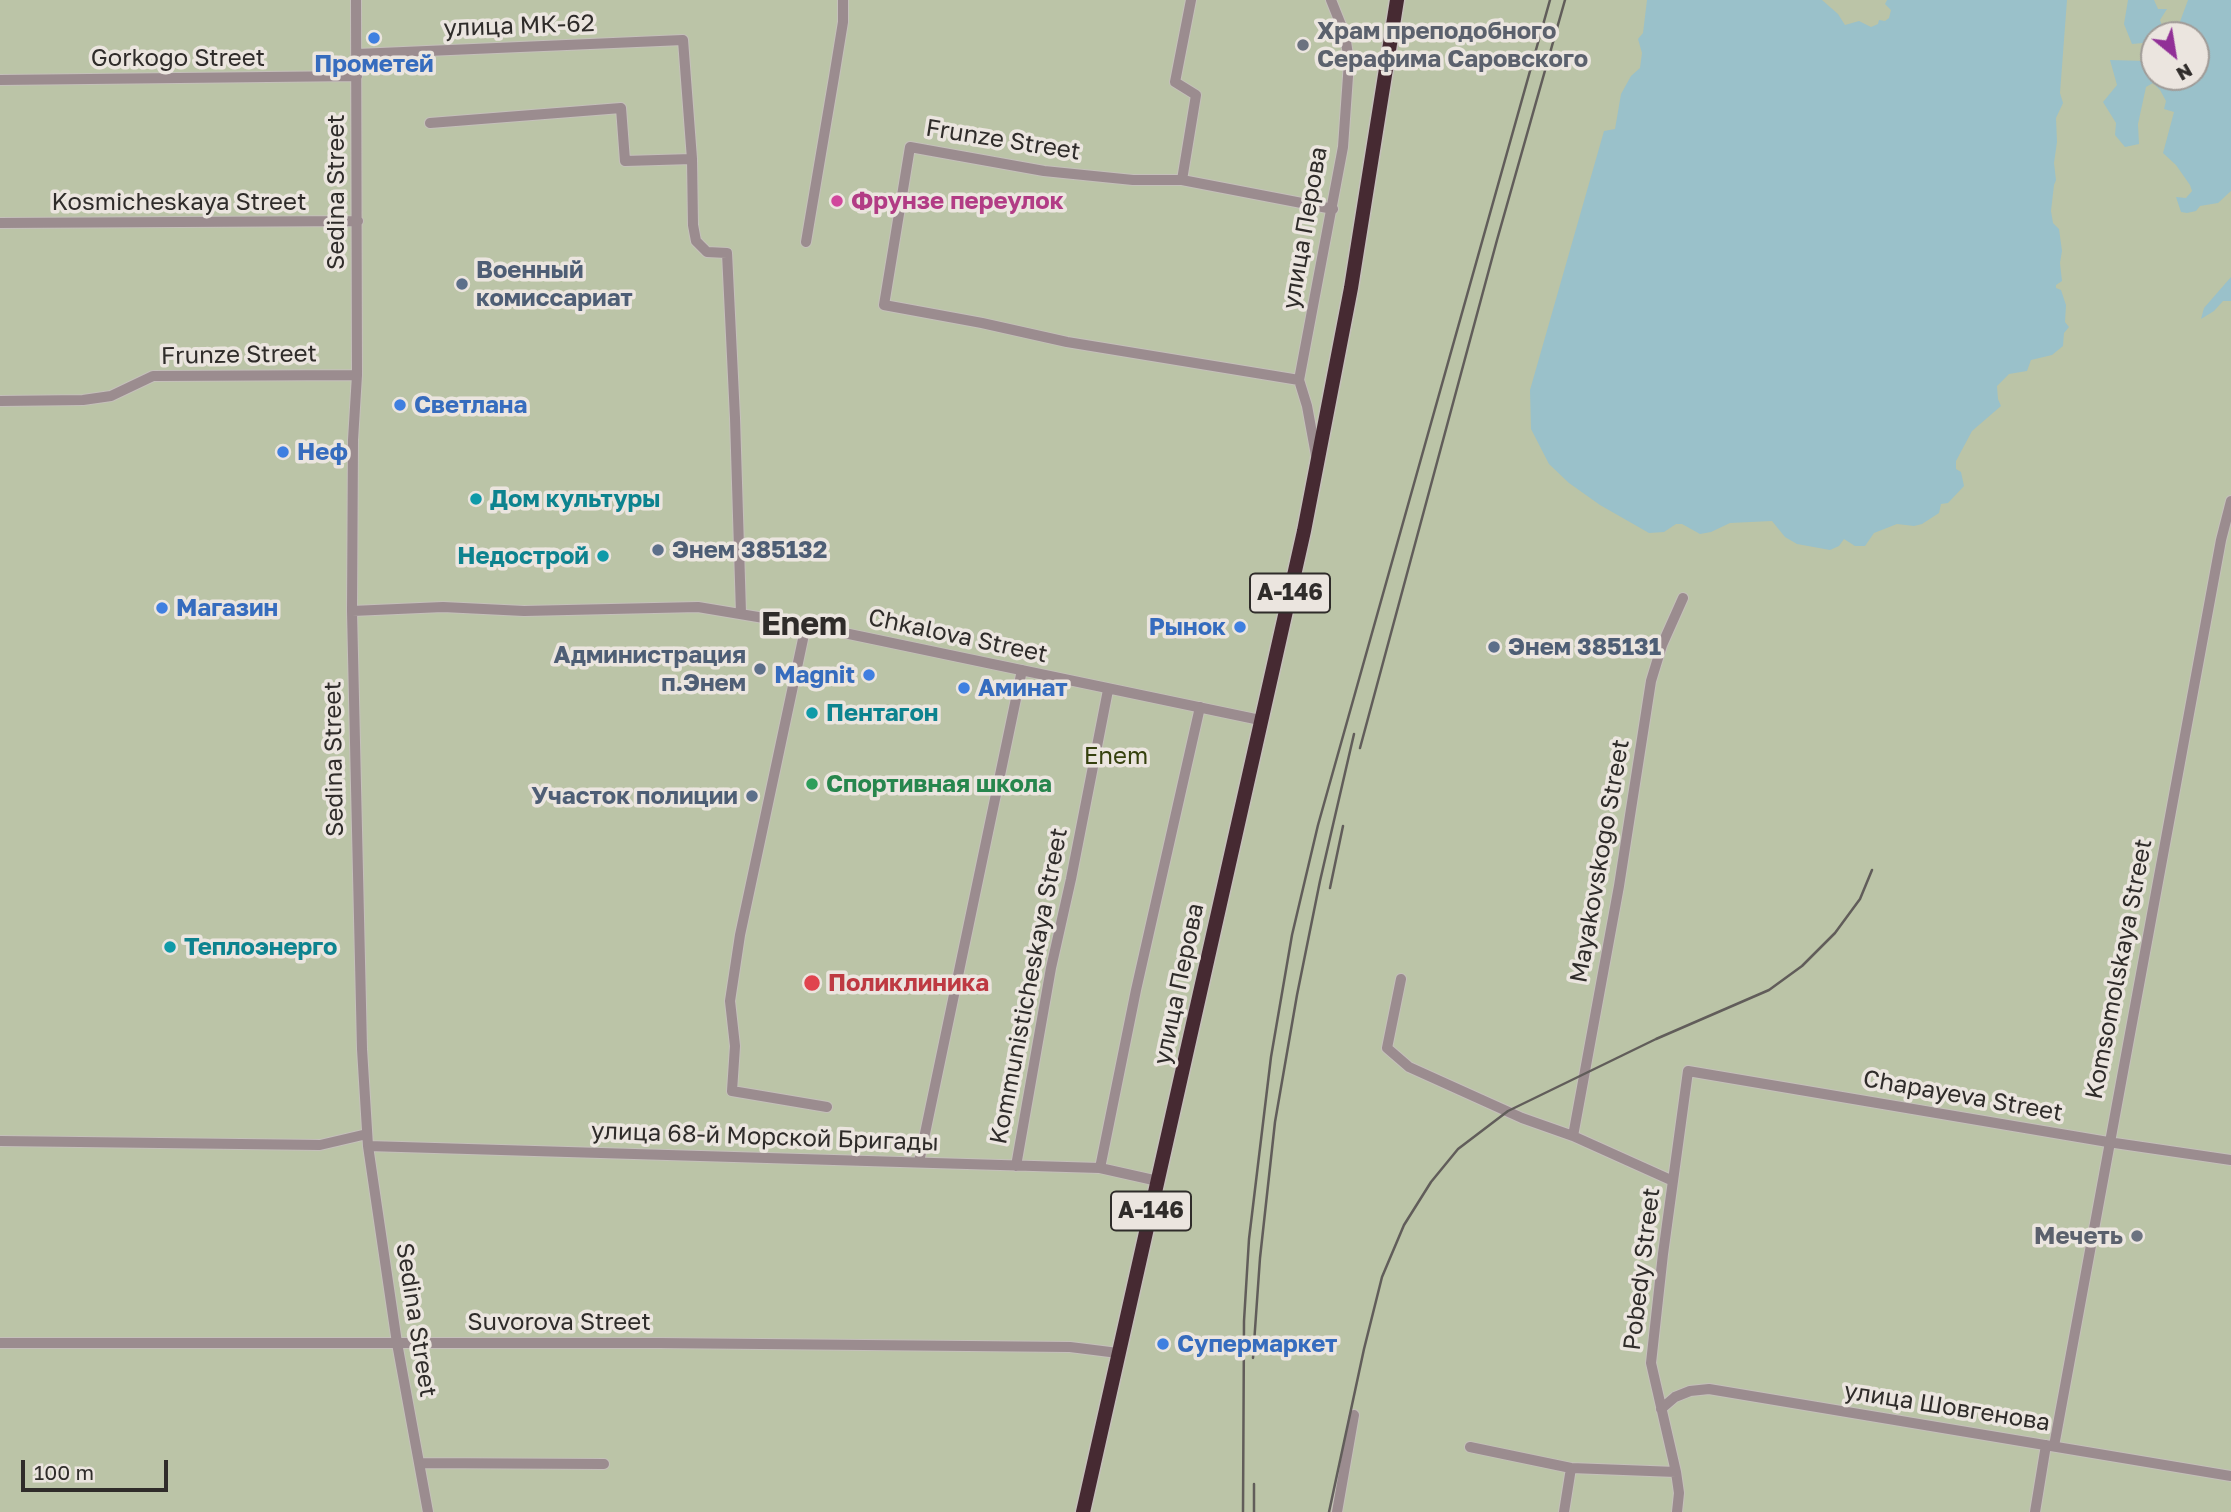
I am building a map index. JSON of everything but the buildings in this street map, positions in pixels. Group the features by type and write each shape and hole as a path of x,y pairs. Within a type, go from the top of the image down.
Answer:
{"highway":[{"name":"улица Перова","path":"1083,1512 1317,465 1357,248 1397,0"}],"street":[{"name":"Sedina Street","path":"356,0 357,375 352,611 362,1049 368,1146 397,1343 428,1512"},
{"path":"806,242 834,77 843,0"},
{"path":"1182,180 1196,95 1175,82 1191,0"},
{"name":"улица Перова","path":"1317,465 1309,417 1299,380 1343,147 1349,62 1345,35 1331,0"},
{"name":"улица МК-62","path":"356,54 683,40 692,159"},
{"name":"Gorkogo Street","path":"0,80 357,76"},
{"path":"430,123 621,108 625,160 692,159 693,225 696,241 707,252 727,253 741,612"},
{"name":"Frunze Street","path":"1299,380 1067,342 884,305 910,146 1044,171 1133,180 1182,180 1333,209"},
{"name":"Kosmicheskaya Street","path":"0,223 358,221"},
{"name":"Frunze Street","path":"0,401 83,400 111,396 153,376 357,375"},
{"name":"Komsomolskaya Street","path":"2035,1512 2050,1446 2221,540 2231,501"},
{"name":"Mayakovskogo Street","path":"1573,1136 1619,886 1651,681 1662,645 1683,598"},
{"name":"Chkalova Street","path":"352,611 443,607 524,611 698,607 741,612 1260,720"},
{"path":"806,625 740,935 730,1001 735,1046 732,1091 827,1107"},
{"path":"919,1162 1022,670"},
{"name":"Kommunisticheskaya Street","path":"1016,1166 1051,968 1072,879 1108,690"},
{"name":"улица Перова","path":"1100,1168 1136,990 1200,707"},
{"path":"1401,979 1387,1048 1409,1067 1673,1181"},
{"name":"Chapayeva Street","path":"1688,1071 2108,1142 2231,1160"},
{"name":"Pobedy Street","path":"1677,1512 1679,1493 1676,1472 1651,1363 1688,1071"},
{"path":"0,1141 320,1145 367,1134"},
{"name":"улица 68-й Морской Бригады","path":"368,1146 1100,1168 1158,1181"},
{"name":"Suvorova Street","path":"0,1343 1070,1347 1118,1353"},
{"name":"улица Шовгенова","path":"1661,1409 1675,1397 1690,1391 1709,1390 2231,1476"},
{"path":"1337,1512 1354,1415"},
{"path":"1470,1447 1571,1468 1676,1472"},
{"path":"419,1463 604,1464"},
{"path":"1564,1512 1571,1468"}],"green space":[{"name":"Enem","path":"0,0 2231,0 2231,1512 0,1512"}],"water":[{"path":"1647,0 1822,0 1838,14 1845,25 1859,21 1871,27 1878,24 1879,20 1885,21 1889,18 1891,10 1885,4 1887,0 2067,0 2060,93 2063,103 2056,118 2056,180 2051,211 2053,223 2059,229 2062,251 2062,281 2056,288 2061,290 2066,305 2065,322 2069,327 2064,333 2063,346 2052,355 2031,360 2027,371 2009,374 1997,386 2001,406 1972,431 1956,461 1956,469 1961,472 1964,486 1948,503 1941,504 1939,513 1922,524 1897,524 1874,533 1865,546 1855,546 1844,539 1839,546 1830,550 1797,544 1785,537 1772,521 1730,523 1700,534 1682,524 1676,524 1664,532 1649,533 1600,505 1569,483 1549,464 1531,429 1530,390 1604,131 1615,129 1621,94 1631,76 1640,68 1642,53 1638,39 1643,33"},
{"path":"2128,0 2154,0 2158,9 2167,9 2160,21 2140,21 2140,43 2132,44 2124,24"},
{"path":"2188,0 2231,0 2231,191 2218,203 2200,206 2196,211 2187,213 2181,212 2176,197 2186,198 2192,191 2190,185 2176,165 2163,153 2174,112 2164,109 2166,101 2161,91 2210,91 2210,21 2180,21"},
{"path":"2110,60 2140,61 2140,91 2145,91 2138,124 2139,144 2125,147 2115,135 2116,123 2103,102 2117,85"},
{"path":"2231,277 2231,301 2223,301 2201,319 2204,308"}],"railway":[{"path":"1243,1512 1244,1321 1249,1239 1271,1057 1292,935 1318,825 1550,0"},
{"path":"1360,748 1497,240 1565,0"},
{"path":"1253,1358 1260,1258 1275,1122 1320,881 1354,734"},
{"path":"1330,888 1343,826"},
{"path":"1329,1512 1382,1277 1404,1225 1431,1182 1458,1149 1508,1111 1656,1039 1769,990 1802,966 1835,933 1860,899 1872,870"},
{"path":"1254,1484 1254,1512"}],"place":[{"name":"Прометей","path":"374,38"},
{"name":"Храм преподобного Серафима Саровского","path":"1303,45"},
{"name":"Фрунзе переулок","path":"837,201"},
{"name":"Военный комиссариат","path":"462,284"},
{"name":"Светлана","path":"400,405"},
{"name":"Неф","path":"283,452"},
{"name":"Дом культуры","path":"476,499"},
{"name":"Энем 385132","path":"658,550"},
{"name":"Недострой","path":"603,556"},
{"name":"Магазин","path":"162,608"},
{"name":"Рынок","path":"1240,627"},
{"name":"Энем 385131","path":"1494,647"},
{"name":"Администрация п.Энем","path":"760,669"},
{"name":"Magnit","path":"869,675"},
{"name":"Аминат","path":"964,688"},
{"name":"Пентагон","path":"812,713"},
{"name":"Спортивная школа","path":"812,784"},
{"name":"Участок полиции","path":"752,796"},
{"name":"Теплоэнерго","path":"170,947"},
{"name":"Поликлиника","path":"812,983"},
{"name":"Мечеть","path":"2137,1236"},
{"name":"Супермаркет","path":"1163,1344"}],"district":[{"name":"Enem","path":"804,625"}]}
